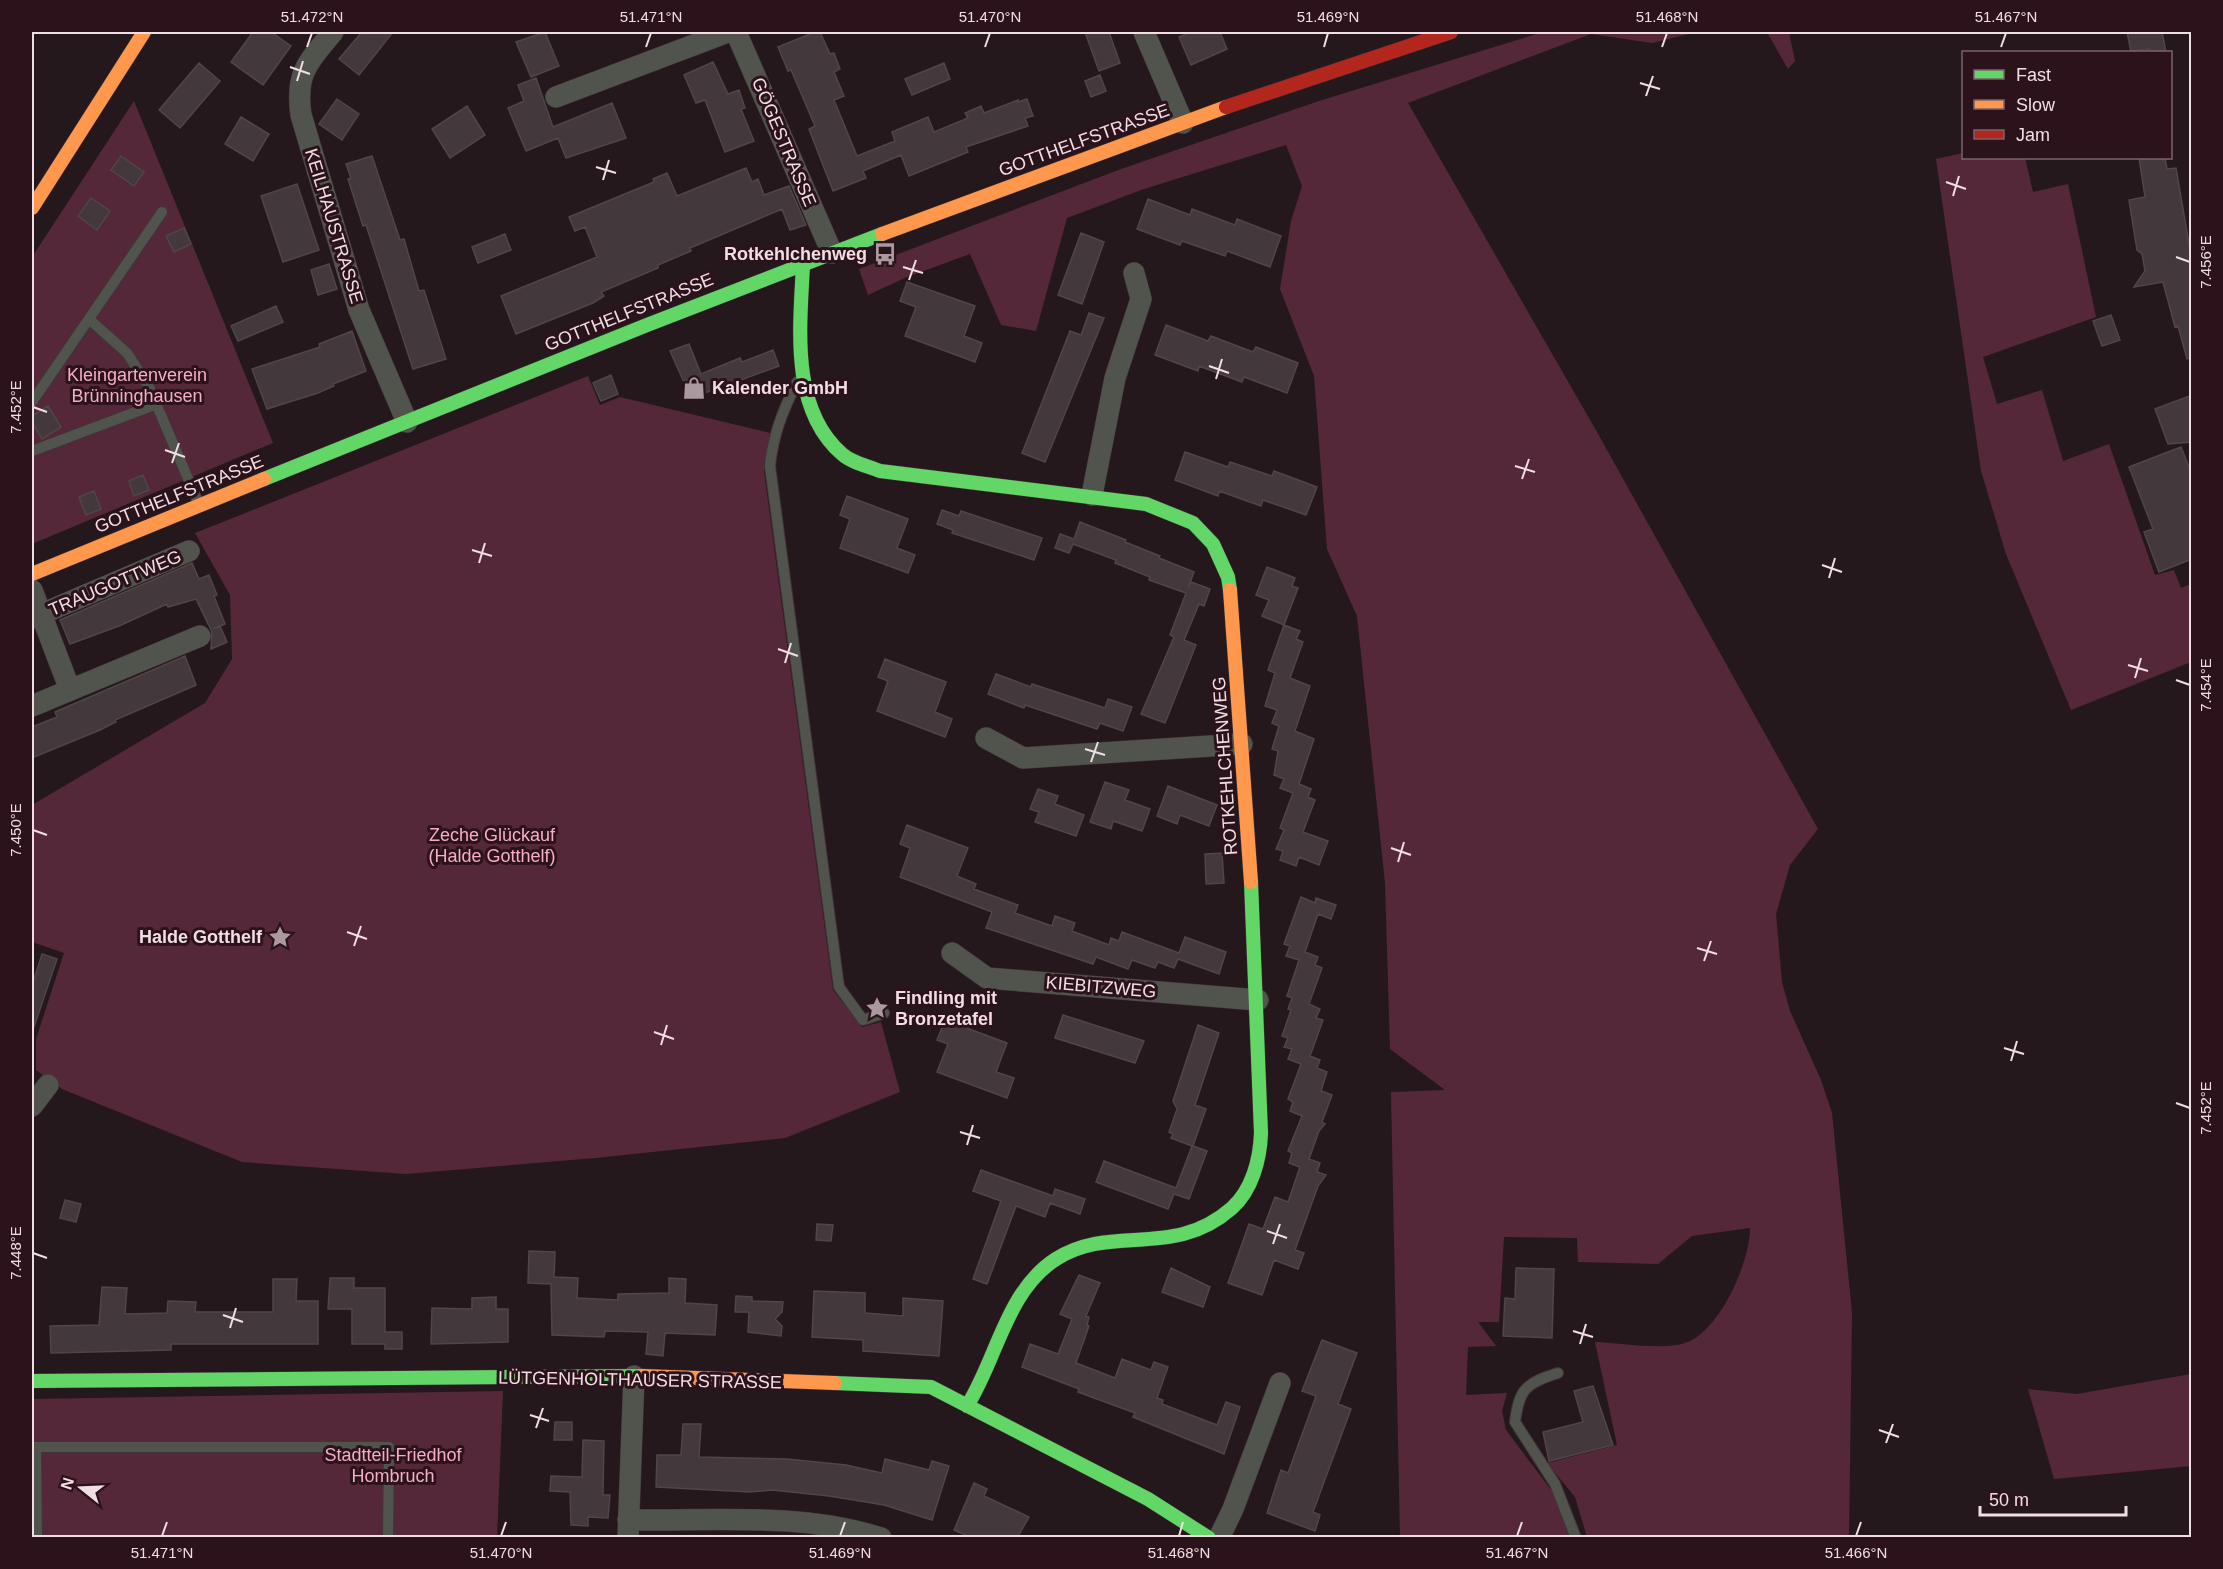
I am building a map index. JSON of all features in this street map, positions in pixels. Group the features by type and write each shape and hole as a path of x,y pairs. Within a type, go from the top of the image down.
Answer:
{"street":[{"path":"32,208 144,32"},
{"name":"KEILHAUSTRASSE","path":"333,32 301,75 298,92 301,115 359,310 407,423"},
{"path":"556,97 728,32"},
{"name":"GÖGESTRASSE","path":"736,32 832,253"},
{"path":"1144,32 1183,123"},
{"name":"GOTTHELFSTRASSE","path":"32,573 736,288 1183,123 1377,54 1451,32"},
{"name":"ROTKEHLCHENWEG","path":"803,265 803,371 807,399 816,423 842,454 880,471 1092,495 1146,504 1193,523 1213,544 1228,577 1242,744 1258,1000 1261,1142 1253,1176 1238,1202 1217,1222 1188,1236 1088,1245 1056,1258 1029,1280 1010,1312 982,1386 967,1406"},
{"path":"1092,495 1115,378 1141,299 1134,273"},
{"name":"TRAUGOTTWEG","path":"36,617 189,551"},
{"name":"TRAUGOTTWEG","path":"32,590 36,617 70,690"},
{"path":"32,706 200,636"},
{"path":"986,738 1023,759 1242,744"},
{"name":"KIEBITZWEG","path":"952,953 987,978 1258,1000"},
{"path":"32,1106 48,1085"},
{"path":"634,1376 628,1529 789,1522 850,1528 881,1538"},
{"name":"LÜTGENHOLTHAUSER STRASSE","path":"32,1381 634,1376 931,1387 1148,1499 1209,1538"},
{"path":"1219,1538 1233,1509 1280,1383"}],"lane":[{"path":"32,402 162,212"},
{"path":"90,320 127,353 157,404 199,505"},
{"path":"803,371 782,412 772,444 770,466 839,987 863,1020 884,1013"},
{"path":"32,451 157,404"},
{"path":"1558,1373 1535,1380 1518,1399 1515,1422 1555,1484 1576,1538"},
{"path":"37,1538 34,1447 389,1447 388,1538"}],"green space":[{"path":"1543,32 1697,32 1652,43 1591,34 1408,103 1597,432 1818,829 1790,865 1776,914 1782,982 1790,1011 1821,1080 1832,1113 1852,1312 1849,1537 1587,1537 1575,1497 1547,1463 1617,1445 1595,1342 1668,1346 1688,1342 1700,1334 1712,1323 1731,1292 1745,1258 1750,1228 1692,1236 1658,1264 1578,1262 1577,1238 1504,1237 1499,1322 1478,1322 1496,1346 1468,1347 1466,1395 1507,1393 1502,1411 1506,1430 1561,1503 1570,1537 1400,1537 1391,1092 1445,1090 1390,1049 1385,883 1357,616 1327,549 1314,376 1280,289 1291,221 1302,186 1286,145 1144,189 1067,218 1036,331 1001,325 970,254 907,277 868,295 859,269 1121,169 1319,101"},
{"path":"1767,32 1789,32 1795,61 1788,69"},
{"name":"Kleingartenverein Brünninghausen","path":"134,101 273,443 32,544 32,257"},
{"path":"1962,153 1962,159 2025,159 2033,192 2068,184 2096,317 1983,357 1997,404 2042,390 2063,461 2109,444 2155,575 2174,570 2181,588 2191,584 2191,662 2071,710 2006,554 1981,471 1936,159"},
{"name":"Zeche Glückauf (Halde Gotthelf)","path":"588,376 600,405 620,397 770,433 764,471 833,990 862,1027 881,1022 900,1092 785,1138 595,1158 406,1174 242,1162 62,1089 36,1070 36,1039 64,953 32,942 32,805 205,703 232,659 230,595 195,533"},
{"path":"2191,1374 2191,1466 2054,1479 2028,1389 2077,1394"},
{"name":"Stadtteil-Friedhof Hombruch","path":"503,1391 497,1537 32,1537 32,1399"}],"building":[{"path":"253,32 271,32 291,46 263,85 231,62"},
{"path":"362,32 393,32 359,75 339,59"},
{"path":"545,32 559,66 531,77 516,42"},
{"path":"820,32 830,54 834,53 840,69 834,72 844,96 834,100 857,156 895,141 892,132 928,117 934,132 968,118 965,113 981,106 984,113 1018,100 1018,102 1027,99 1033,116 1025,118 1028,126 966,147 968,152 909,176 901,155 863,171 866,178 833,191 809,129 815,126 791,70 788,71 778,47"},
{"path":"1085,32 1109,32 1120,63 1099,71"},
{"path":"1191,32 1220,32 1227,49 1191,65 1179,37"},
{"path":"2127,32 2162,32 2166,51 2150,51 2149,49 2131,51"},
{"path":"713,62 728,94 739,90 745,108 741,109 754,141 725,152 705,100 696,103 684,75"},
{"path":"199,63 220,81 180,128 159,110"},
{"path":"944,63 950,79 912,95 905,79"},
{"path":"1100,75 1106,91 1091,97 1085,81"},
{"path":"536,78 553,127 612,103 626,138 566,158 558,138 526,151 508,108 524,101 518,85"},
{"path":"337,99 359,114 342,140 319,124"},
{"path":"467,106 485,135 450,158 432,129"},
{"path":"241,117 269,134 253,161 225,144"},
{"path":"121,156 144,172 134,186 111,170"},
{"path":"372,156 400,240 404,239 419,291 424,290 446,359 413,369 366,225 363,226 348,179 351,178 346,164"},
{"path":"2139,159 2165,159 2167,169 2176,168 2192,261 2192,358 2187,359 2178,326 2175,327 2163,282 2134,287 2145,271 2142,254 2137,250 2129,200 2145,197"},
{"path":"746,168 752,182 758,179 764,195 789,186 806,225 790,230 782,209 690,248 691,251 658,265 658,268 601,292 604,296 593,303 516,334 501,296 597,257 585,227 575,231 569,217 654,182 653,179 667,173 677,196"},
{"path":"297,184 319,250 283,262 261,196"},
{"path":"91,198 110,211 97,230 78,216"},
{"path":"1148,199 1190,215 1192,209 1235,225 1237,219 1281,236 1270,267 1227,251 1225,256 1182,241 1180,245 1137,229"},
{"path":"184,228 191,244 174,252 166,236"},
{"path":"1081,233 1104,242 1082,304 1058,295"},
{"path":"505,234 511,250 478,263 472,247"},
{"path":"329,264 337,289 318,295 311,270"},
{"path":"907,282 975,306 964,336 982,343 975,362 905,336 916,307 900,301"},
{"path":"276,306 283,322 238,341 231,326"},
{"path":"1089,313 1104,318 1045,462 1022,453 1070,331 1081,335"},
{"path":"2111,315 2120,340 2102,346 2093,321"},
{"path":"1166,325 1208,341 1211,336 1253,352 1256,347 1298,363 1287,393 1244,377 1242,382 1199,366 1198,371 1155,355"},
{"path":"352,331 366,371 333,384 334,386 318,393 267,409 252,369 320,347 319,344"},
{"path":"689,344 701,374 740,358 742,362 773,350 779,366 691,398 670,351"},
{"path":"611,375 618,394 601,401 593,383"},
{"path":"2192,395 2192,442 2168,444 2155,409"},
{"path":"48,406 61,427 42,439 32,422 32,416"},
{"path":"2181,447 2192,475 2192,559 2159,572 2144,532 2153,529 2129,467"},
{"path":"1185,452 1228,467 1230,462 1272,476 1274,471 1317,487 1306,515 1263,500 1261,506 1219,491 1218,496 1175,480"},
{"path":"143,475 149,490 134,496 129,481"},
{"path":"94,491 101,509 86,515 79,497"},
{"path":"847,496 908,519 897,548 915,555 908,573 840,548 850,519 840,515"},
{"path":"942,510 959,516 961,511 1042,538 1034,560 952,533 953,530 937,524"},
{"path":"1080,522 1126,540 1125,542 1194,572 1188,588 1191,582 1210,589 1204,606 1199,604 1184,640 1196,645 1165,723 1141,714 1174,637 1170,635 1186,593 1149,580 1150,577 1115,563 1116,560 1073,544 1069,553 1055,548 1060,534 1074,539"},
{"path":"192,563 199,579 209,575 225,624 220,626 227,642 211,649 212,632 196,599 168,607 167,604 119,626 70,644 60,620"},
{"path":"1267,567 1295,578 1292,586 1298,588 1284,625 1262,616 1269,600 1256,595"},
{"path":"1284,625 1300,631 1296,639 1303,642 1290,678 1310,686 1295,731 1314,739 1299,784 1311,789 1308,797 1315,800 1303,832 1328,841 1319,865 1299,857 1296,866 1280,860 1283,851 1276,849 1284,830 1280,828 1293,793 1280,788 1284,779 1274,775 1278,751 1272,749 1279,726 1272,723 1277,710 1265,706 1275,673 1268,670"},
{"path":"185,656 196,685 115,720 116,722 100,730 32,758 32,727 57,717 55,712"},
{"path":"885,659 946,682 935,712 952,719 945,737 877,711 888,681 878,677"},
{"path":"996,674 1031,687 1032,684 1105,708 1108,699 1132,707 1123,731 1100,723 1097,729 1025,705 1024,708 988,694"},
{"path":"1105,782 1129,790 1125,800 1150,809 1142,831 1113,821 1111,829 1090,822"},
{"path":"1168,786 1217,805 1209,826 1180,815 1177,824 1157,816"},
{"path":"1038,789 1058,796 1055,804 1084,815 1076,836 1035,822 1039,812 1030,809"},
{"path":"907,825 968,848 957,876 976,884 974,889 1018,905 1015,913 1052,926 1055,916 1075,923 1072,931 1109,945 1111,938 1119,941 1122,932 1179,953 1185,937 1226,952 1219,974 1178,959 1174,968 1158,962 1155,968 1132,960 1128,969 1096,957 1093,964 986,928 992,912 900,877 910,848 900,844"},
{"path":"1222,853 1224,883 1206,884 1205,854"},
{"path":"1301,897 1315,903 1316,898 1336,905 1331,919 1318,914 1305,952 1318,957 1315,965 1322,968 1309,1004 1320,1009 1316,1018 1323,1020 1310,1056 1320,1060 1317,1068 1327,1072 1321,1091 1332,1095 1322,1122 1325,1124 1319,1131 1309,1159 1320,1163 1317,1172 1326,1175 1318,1186 1295,1250 1304,1253 1298,1269 1274,1260 1262,1295 1228,1283 1249,1224 1263,1229 1275,1197 1288,1202 1300,1167 1289,1163 1292,1153 1288,1151 1302,1116 1290,1111 1293,1102 1288,1099 1301,1064 1288,1059 1292,1049 1284,1047 1288,1038 1282,1036 1291,1010 1288,1009 1292,998 1287,996 1299,960 1286,956 1290,946 1284,944"},
{"path":"42,954 57,959 34,1027 32,1027 32,985"},
{"path":"1063,1015 1144,1041 1135,1063 1055,1038"},
{"path":"945,1020 1007,1043 996,1072 1014,1078 1007,1098 937,1072 948,1044 937,1040"},
{"path":"1198,1025 1219,1033 1195,1105 1206,1109 1193,1146 1207,1151 1189,1199 1174,1194 1168,1209 1096,1182 1104,1161 1176,1188 1192,1146 1171,1138 1173,1134 1169,1132 1177,1109 1173,1101"},
{"path":"981,1170 1053,1196 1055,1189 1085,1199 1080,1214 1050,1203 1045,1217 1016,1206 987,1284 973,1279 1001,1201 973,1191"},
{"path":"65,1200 81,1204 76,1222 60,1218"},
{"path":"817,1224 833,1225 831,1241 816,1240"},
{"path":"529,1251 555,1252 554,1277 578,1278 577,1298 618,1300 618,1294 669,1293 669,1278 686,1279 685,1303 717,1305 715,1335 665,1333 663,1356 646,1354 648,1332 605,1331 604,1337 552,1335 551,1284 528,1283"},
{"path":"1171,1268 1210,1287 1203,1307 1162,1292"},
{"path":"1516,1268 1554,1269 1552,1338 1503,1336 1505,1298 1515,1299"},
{"path":"1079,1275 1100,1283 1086,1316 1089,1317 1087,1325 1089,1326 1076,1363 1115,1378 1122,1359 1151,1370 1154,1362 1168,1367 1157,1398 1163,1400 1162,1404 1217,1425 1226,1402 1240,1407 1224,1454 1133,1417 1135,1413 1078,1392 1079,1389 1022,1367 1030,1344 1058,1354 1072,1319 1060,1314"},
{"path":"330,1278 354,1278 354,1288 385,1288 385,1332 402,1332 402,1349 385,1349 385,1344 352,1344 352,1309 328,1309"},
{"path":"273,1279 297,1279 296,1301 318,1301 318,1344 171,1344 171,1350 51,1353 50,1326 99,1325 102,1287 127,1288 125,1314 167,1313 168,1301 196,1302 195,1312 273,1312"},
{"path":"814,1291 865,1293 865,1313 903,1316 903,1298 943,1301 939,1356 863,1351 863,1340 812,1337"},
{"path":"736,1296 752,1297 752,1301 783,1302 782,1312 775,1319 782,1326 781,1336 748,1332 749,1312 735,1312"},
{"path":"496,1297 496,1309 508,1309 508,1342 431,1344 432,1308 472,1309 472,1298"},
{"path":"1322,1340 1357,1353 1338,1404 1351,1409 1313,1512 1320,1515 1315,1531 1267,1513 1281,1470 1288,1473 1316,1396 1302,1391"},
{"path":"1593,1386 1613,1445 1549,1461 1543,1432 1583,1422 1574,1391"},
{"path":"555,1422 572,1422 572,1440 554,1440"},
{"path":"683,1424 701,1424 699,1457 787,1459 846,1465 882,1473 885,1459 929,1470 932,1461 949,1466 932,1520 884,1505 829,1496 772,1490 750,1492 656,1487 657,1455 681,1455"},
{"path":"583,1440 604,1441 603,1495 610,1495 608,1518 588,1517 588,1526 571,1525 570,1492 550,1491 551,1476 582,1477"},
{"path":"974,1483 987,1489 984,1496 1029,1517 1017,1538 973,1538 954,1530"}],"traffic: fast":[{"path":"264,479 647,325 882,234"},
{"path":"803,265 800,340 806,391 825,436 842,454 855,462 880,471 1146,504 1193,523 1213,544 1228,577 1230,590"},
{"path":"967,1406 1014,1307 1025,1289 1056,1259 1099,1243 1188,1233 1210,1224 1232,1208 1250,1183 1257,1164 1261,1133 1251,882"},
{"path":"32,1381 643,1376"},
{"path":"835,1383 931,1387 1148,1499 1209,1538"}],"traffic: slow":[{"path":"32,208 144,32"},
{"path":"882,234 1226,107"},
{"path":"32,574 264,479"},
{"path":"1230,590 1251,882"},
{"path":"643,1376 835,1383"}],"traffic: jam":[{"path":"1226,107 1451,32"}],"place":[{"name":"Rotkehlchenweg","path":"885,254"},
{"name":"Kalender GmbH","path":"694,388"},
{"name":"Halde Gotthelf","path":"280,937"},
{"name":"Findling mit Bronzetafel","path":"877,1008"}]}
